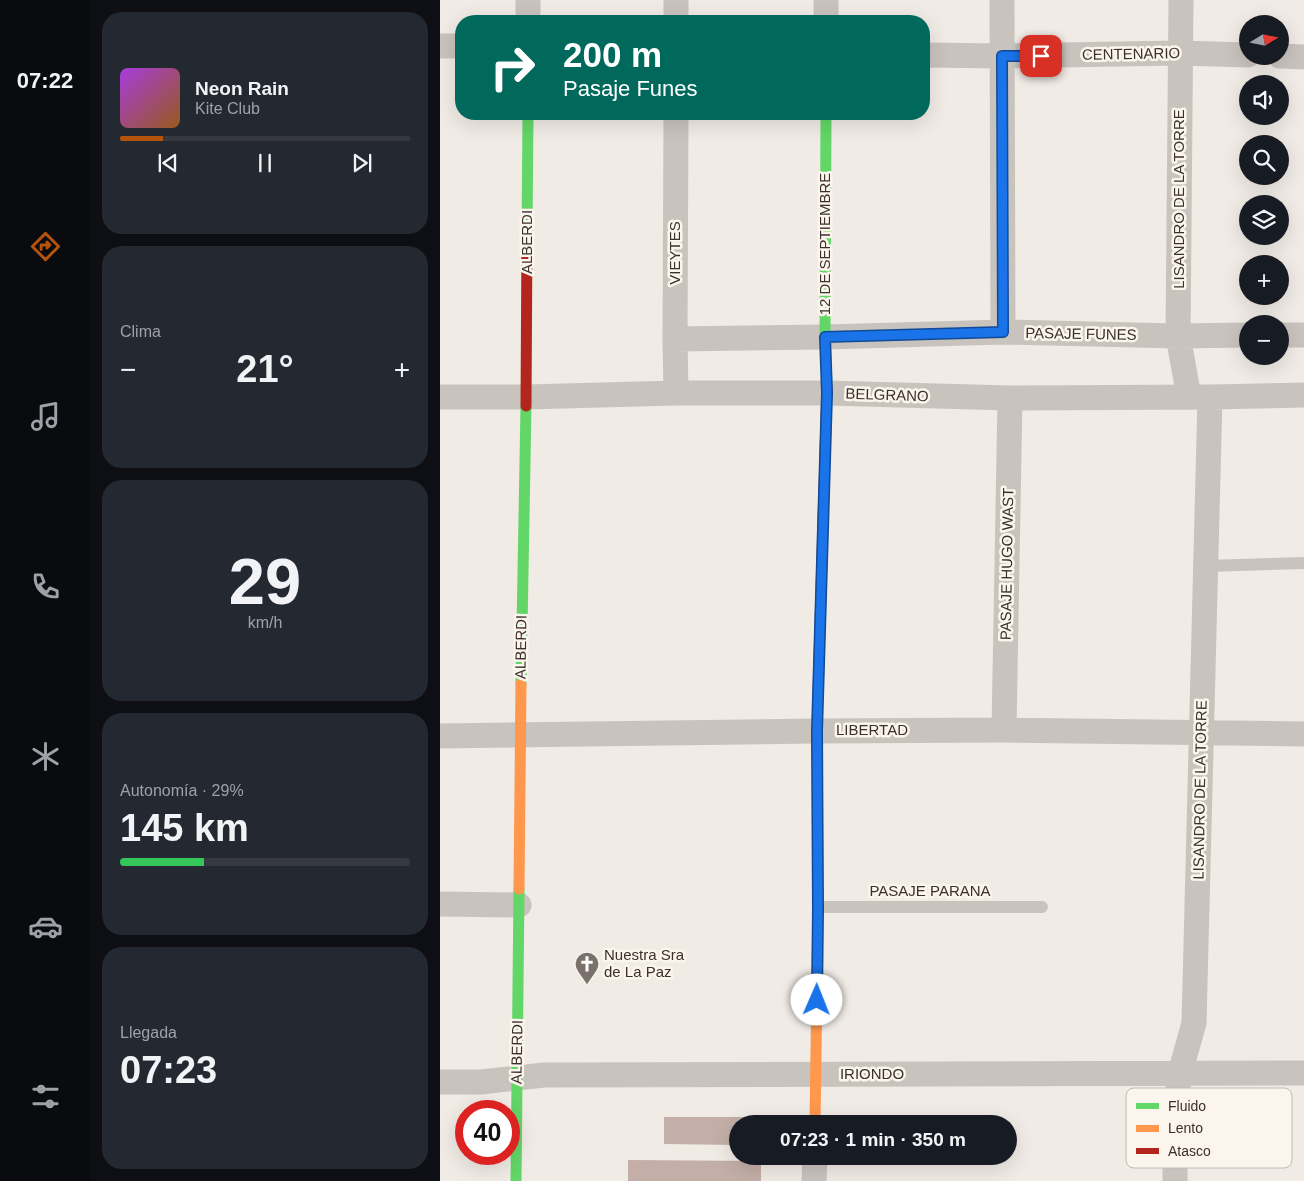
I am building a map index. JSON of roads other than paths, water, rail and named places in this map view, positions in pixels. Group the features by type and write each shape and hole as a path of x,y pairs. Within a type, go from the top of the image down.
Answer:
{"street":[{"path":"528,0 528,15"},
{"path":"676,0 676,15"},
{"path":"826,0 826,15"},
{"path":"1002,0 1003,332"},
{"name":"LISANDRO DE LA TORRE","path":"1178,1088 1180,1073 1194,1023 1206,566 1199,397 1178,336 1180,0"},
{"path":"440,46 455,46"},
{"name":"CENTENARIO","path":"930,55 1002,56 1180,53 1239,55"},
{"path":"1289,56 1304,57"},
{"name":"ALBERDI","path":"516,1181 528,120"},
{"name":"VIEYTES","path":"676,120 676,393"},
{"name":"12 DE SEPTIEMBRE","path":"815,1115 818,908 817,731 827,393 825,337 826,120"},
{"name":"PASAJE FUNES","path":"675,339 1003,332 1178,336 1239,335"},
{"path":"1289,335 1304,335"},
{"name":"BELGRANO","path":"440,397 676,393 827,393 1010,398 1304,395"},
{"name":"PASAJE HUGO WAST","path":"1004,730 1010,398"},
{"name":"LIBERTAD","path":"440,736 1004,730 1304,734"},
{"path":"440,904 520,905"},
{"name":"IRIONDO","path":"440,1082 481,1082 544,1075 1304,1073"},
{"path":"814,1181 815,1165"},
{"name":"LISANDRO DE LA TORRE","path":"1174,1168 1174,1181"}],"lane":[{"path":"1206,566 1304,563"},
{"name":"PASAJE PARANA","path":"818,908 1042,907"}],"place":[{"name":"Nuestra Sra de La Paz","path":"587,985"}]}
